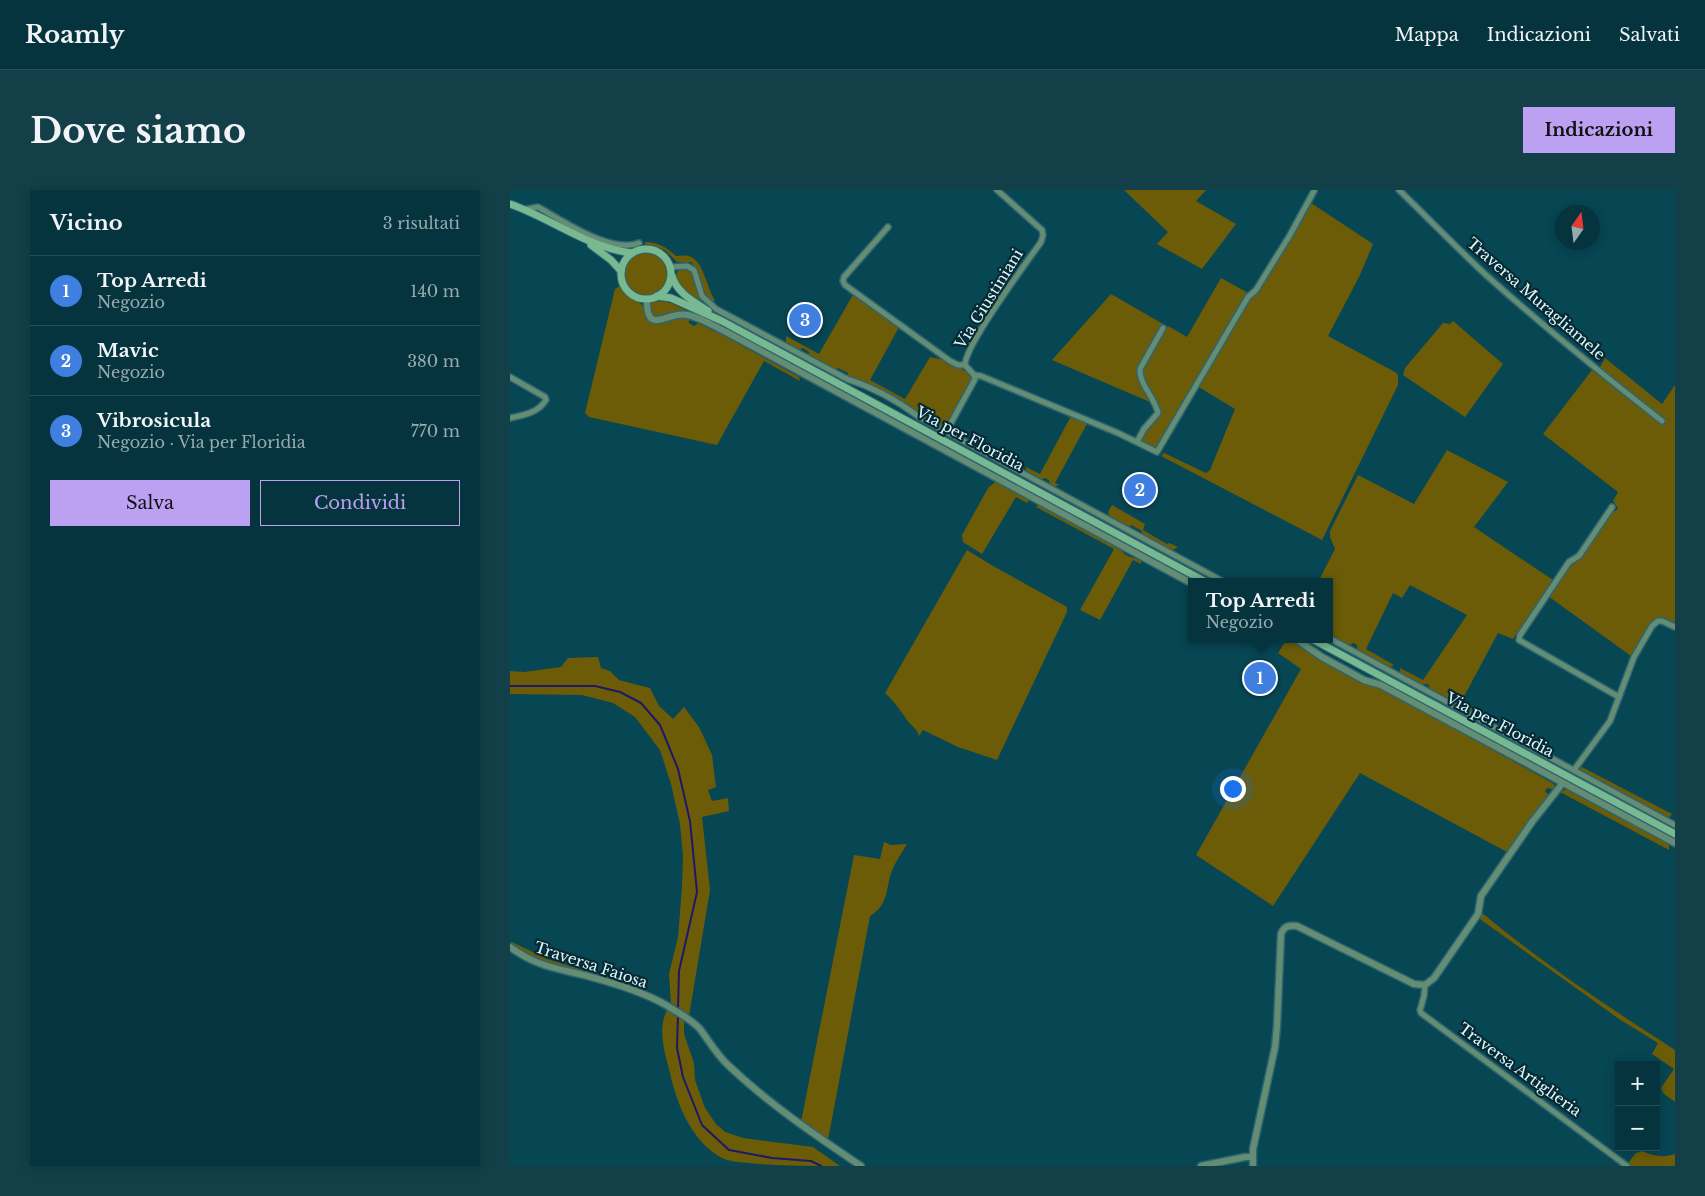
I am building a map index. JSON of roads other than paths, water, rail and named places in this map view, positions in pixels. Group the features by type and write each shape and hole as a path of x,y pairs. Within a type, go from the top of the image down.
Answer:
{"main road":[{"path":"510,204 527,209 576,234 613,249 632,253"},
{"path":"576,234 606,256 622,271"},
{"path":"639,250 655,250 667,259 674,285 722,321 671,298 657,296 638,297 631,293 625,287 622,279 625,261 632,253 639,250"},
{"path":"657,296 667,288 672,275"},
{"name":"Via per Floridia","path":"722,321 1199,578"},
{"name":"Via per Floridia","path":"1319,643 1675,834"}],"street":[{"name":"Via Giustiniani","path":"974,375 965,365 966,356 1041,242 1043,235 1042,230 997,190"},
{"name":"Traversa Muragliamele","path":"1399,190 1488,276 1596,369 1662,421"},
{"path":"946,432 973,384 974,375 981,376 1157,452 1248,297 1256,290 1290,235 1314,191"},
{"path":"527,209 538,207 591,236 619,245 626,246 639,243"},
{"path":"888,227 844,277 845,285 958,366 965,365"},
{"path":"670,266 687,266 694,270 702,296 716,309 840,376 862,384 898,403 918,417 1217,578"},
{"path":"646,298 647,314 650,318 659,320 688,314 720,329 1188,581"},
{"path":"1137,442 1144,429 1158,412 1140,375 1140,369 1163,328"},
{"path":"510,377 545,397 546,400 542,406 533,412 510,418"},
{"path":"1612,506 1578,556 1569,562 1520,635 1519,640 1619,698"},
{"path":"1574,770 1606,727 1614,712 1634,657 1652,626 1658,621 1662,621 1675,627"},
{"path":"1333,640 1675,825"},
{"path":"1302,643 1322,657 1356,675 1381,685 1562,784 1675,843"},
{"path":"1253,1166 1252,1157 1275,1047 1281,934 1283,930 1291,925 1298,926 1414,984 1425,985 1434,978 1478,914 1480,896 1532,822 1562,784"},
{"name":"Traversa Faiosa","path":"510,947 542,965 632,990 650,997 682,1015 699,1028 726,1064 775,1106 861,1166"},
{"name":"Traversa Artiglieria","path":"1425,985 1421,1013 1627,1166"},
{"path":"1201,1166 1252,1157"}],"waterway":[{"path":"510,686 595,686 620,692 641,703 660,725 678,769 690,821 697,892 679,971 678,1009"},
{"path":"678,1014 677,1048 683,1077 702,1125 729,1150 772,1158 811,1161 821,1166"}],"place":[{"name":"Vibrosicula","path":"805,320"},
{"name":"Mavic","path":"1140,490"},
{"name":"Top Arredi","path":"1260,678"}]}
